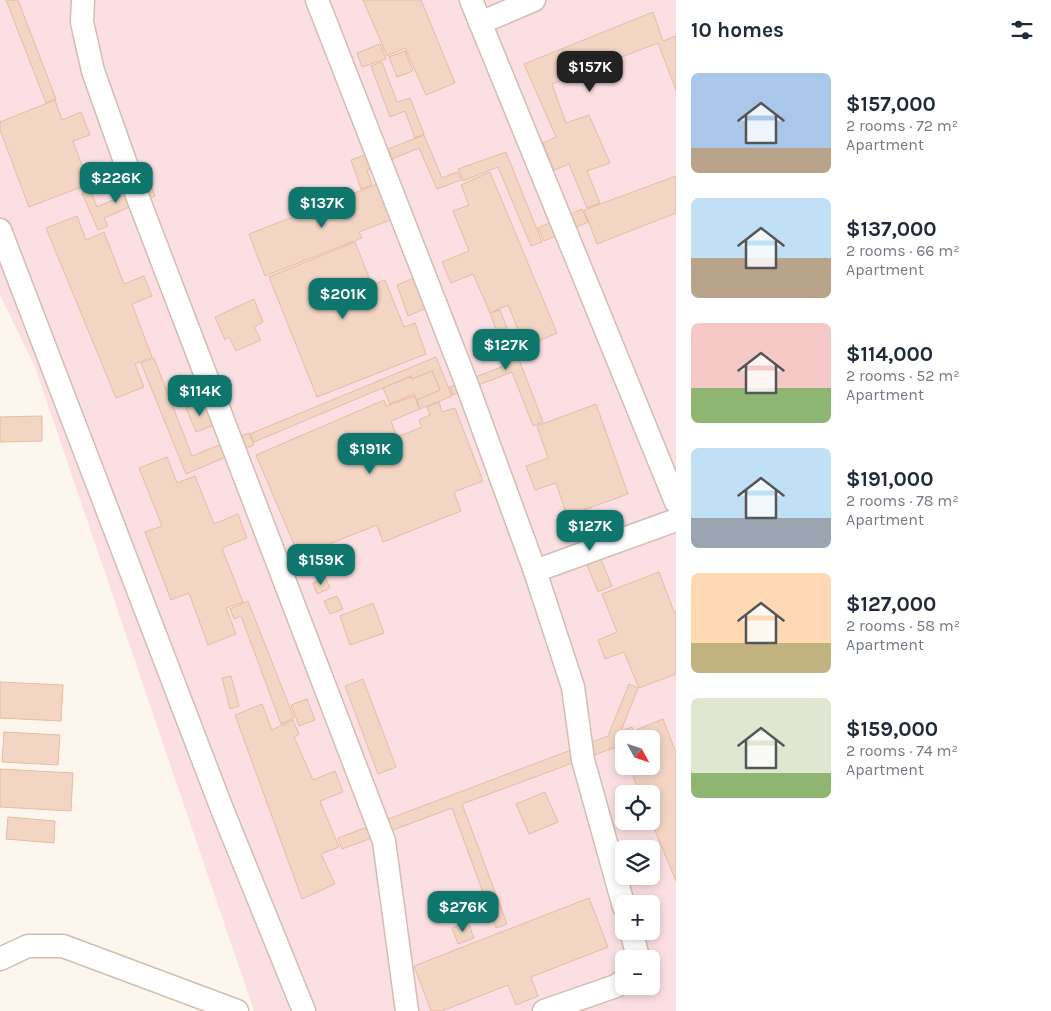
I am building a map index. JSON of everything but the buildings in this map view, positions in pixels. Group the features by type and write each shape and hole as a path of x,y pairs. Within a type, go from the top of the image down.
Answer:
{"lane":[{"path":"83,0 82,22 92,71 131,180 384,841 406,1011"},
{"path":"317,0 466,382 535,571 573,687 583,760 621,895"},
{"path":"471,0 676,502"},
{"path":"480,23 534,0"},
{"path":"0,230 219,799 304,1011"},
{"path":"535,571 676,520"},
{"path":"0,959 28,946 63,946 238,1011"},
{"path":"544,1011 615,986"}],"shaded area":[{"path":"0,0 676,0 676,1011 254,1011 35,367 0,295"}]}
